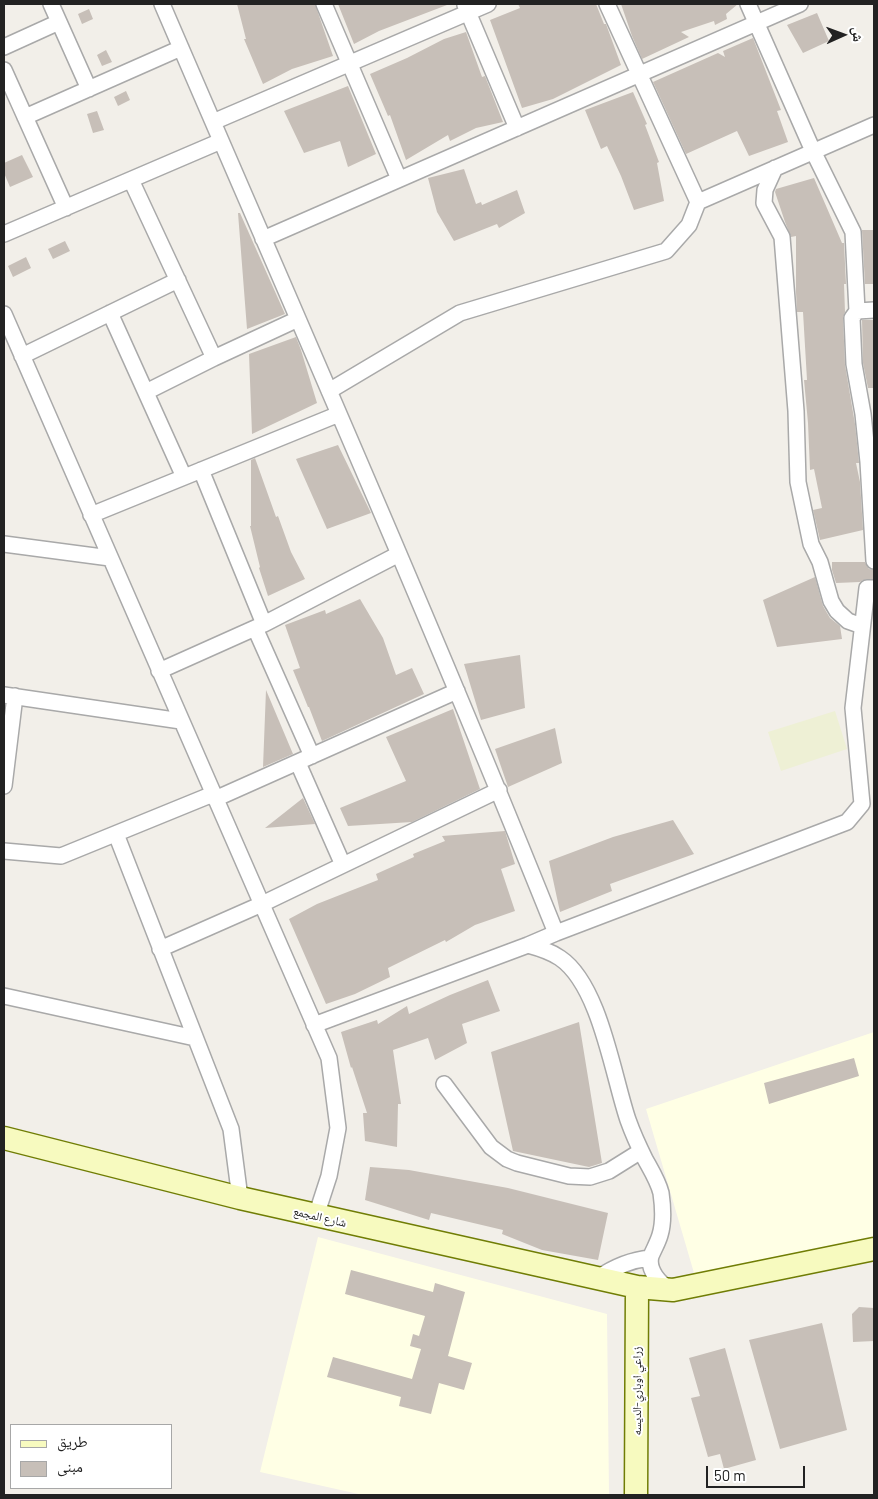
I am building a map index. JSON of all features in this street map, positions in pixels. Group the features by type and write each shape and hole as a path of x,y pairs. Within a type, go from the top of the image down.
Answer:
{"street":[{"path":"51,4 89,89"},
{"path":"163,4 499,790 556,933"},
{"path":"324,4 399,179"},
{"path":"213,122 349,64 466,8 488,4"},
{"path":"329,391 460,313 666,251 689,226 698,202 608,4"},
{"path":"748,4 813,151 853,232 856,311 852,318 854,364 871,461 874,561"},
{"path":"263,239 800,4"},
{"path":"466,8 517,128"},
{"path":"4,47 59,22"},
{"path":"25,117 181,48"},
{"path":"4,70 66,208"},
{"path":"698,202 874,125"},
{"path":"4,234 221,141"},
{"path":"775,168 765,190 764,204 782,237 796,411 798,482 811,544 820,562 831,601 837,611 848,621 862,626"},
{"path":"131,180 214,358"},
{"path":"22,356 178,280"},
{"path":"856,311 874,310"},
{"path":"110,313 184,477"},
{"path":"4,314 8,332 22,356 329,1058 338,1128 329,1176 316,1216"},
{"path":"146,392 214,358 298,320"},
{"path":"91,515 339,414"},
{"path":"201,470 312,756"},
{"path":"4,544 110,558"},
{"path":"159,671 260,626 399,554"},
{"path":"314,1024 528,945 847,822 862,804 853,708 867,588 874,588"},
{"path":"4,850 61,856 298,763 457,691"},
{"path":"4,786 9,696 181,721"},
{"path":"298,763 343,866"},
{"path":"160,949 262,904 499,790"},
{"path":"116,834 231,1129 240,1198"},
{"path":"528,945 560,958 572,969 582,983 602,1029 628,1121 641,1151 656,1177 660,1191 663,1220 660,1235 650,1258 654,1274 659,1281 672,1290"},
{"path":"4,996 195,1038"},
{"path":"444,1084 491,1147 503,1157 517,1163 569,1176 590,1177 610,1171 641,1151"},
{"name":"شارع المجمع","path":"4,1138 316,1216 638,1287 672,1290 874,1249"},
{"path":"598,1278 607,1271 628,1262 650,1258"},
{"name":"زراعي اوباري-الديسه","path":"636,1495 638,1287"}],"shaded area":[{"path":"835,711 847,749 781,771 768,732"},
{"path":"874,1032 874,1238 701,1277 694,1273 646,1109"},
{"path":"318,1237 607,1314 609,1495 363,1495 260,1472"}],"building":[{"path":"237,4 315,4 333,56 292,69 263,84 244,39 246,39"},
{"path":"338,4 447,5 379,31 354,44"},
{"path":"518,4 596,4 604,24 606,24 621,65 553,99 522,108 490,20 520,8"},
{"path":"621,4 738,4 726,14 727,19 715,25 714,21 681,32 689,37 642,59"},
{"path":"89,9 93,19 82,24 78,14"},
{"path":"817,13 829,41 803,53 787,25"},
{"path":"466,32 482,77 485,76 503,122 476,128 450,141 448,135 406,160 390,115 388,116 370,74 444,39"},
{"path":"753,38 781,110 777,111 788,142 749,156 737,131 686,154 653,82 718,53 725,57 723,51"},
{"path":"106,50 112,62 102,66 97,55"},
{"path":"348,86 376,154 348,167 340,141 304,153 284,111"},
{"path":"126,91 130,100 118,106 114,97"},
{"path":"633,92 647,124 645,125 659,162 657,163 664,201 634,210 607,146 601,149 585,110"},
{"path":"97,111 104,130 93,133 87,114"},
{"path":"22,155 33,177 10,187 4,173 4,163"},
{"path":"464,169 476,204 481,202 482,205 517,190 525,213 499,228 497,224 454,241 437,212 428,178"},
{"path":"814,178 842,243 844,243 846,284 844,284 845,312 843,318 845,365 855,424 859,463 856,463 860,482 863,530 820,540 813,510 822,508 814,469 810,470 804,380 807,380 803,312 797,312 796,236 791,237 775,192 776,189"},
{"path":"238,213 240,213 285,314 247,329"},
{"path":"862,230 874,230 874,284 865,284"},
{"path":"65,241 70,251 53,259 48,249"},
{"path":"26,257 31,268 13,277 8,266"},
{"path":"862,320 874,320 874,388 868,388 863,363"},
{"path":"296,337 317,403 252,434 249,354"},
{"path":"338,445 371,513 327,529 296,459"},
{"path":"255,458 276,517 278,516 291,552 305,579 268,596 259,568 250,526 251,460"},
{"path":"832,562 865,562 869,569 874,570 874,579 860,582 836,583"},
{"path":"815,577 823,606 830,618 840,626 842,639 777,647 763,600"},
{"path":"360,599 383,638 396,675 412,668 424,694 322,741 293,670 300,668 285,625 325,610 326,614"},
{"path":"520,655 525,708 481,720 464,664"},
{"path":"266,690 293,754 263,767"},
{"path":"453,709 480,789 412,822 348,826 340,808 406,781 386,737"},
{"path":"555,728 562,763 508,787 495,749"},
{"path":"303,798 315,824 265,828"},
{"path":"673,820 694,854 610,884 612,891 560,912 549,861 613,837"},
{"path":"505,831 515,864 501,869 515,911 475,925 446,942 445,940 388,968 390,977 355,994 326,1004 289,919 317,904 378,880 376,874 414,857 413,854 445,841 442,836"},
{"path":"488,980 500,1011 462,1024 467,1043 435,1060 428,1038 393,1050 401,1104 398,1104 397,1147 365,1141 363,1113 367,1113 341,1032 377,1020 378,1024 407,1006 409,1014"},
{"path":"579,1022 602,1163 589,1167 513,1151 491,1052"},
{"path":"854,1058 859,1076 769,1104 764,1083"},
{"path":"370,1167 409,1170 508,1188 608,1213 598,1260 542,1250 502,1234 503,1230 431,1213 429,1220 365,1200"},
{"path":"351,1270 433,1292 435,1283 465,1292 448,1356 472,1363 464,1390 439,1383 431,1414 399,1406 401,1397 327,1377 333,1357 412,1379 421,1349 410,1346 413,1334 419,1336 425,1316 345,1294"},
{"path":"859,1307 874,1308 874,1341 853,1342 852,1314"},
{"path":"822,1323 847,1430 780,1449 749,1340"},
{"path":"725,1348 756,1460 724,1469 720,1454 708,1457 691,1398 700,1396 689,1358"}]}
